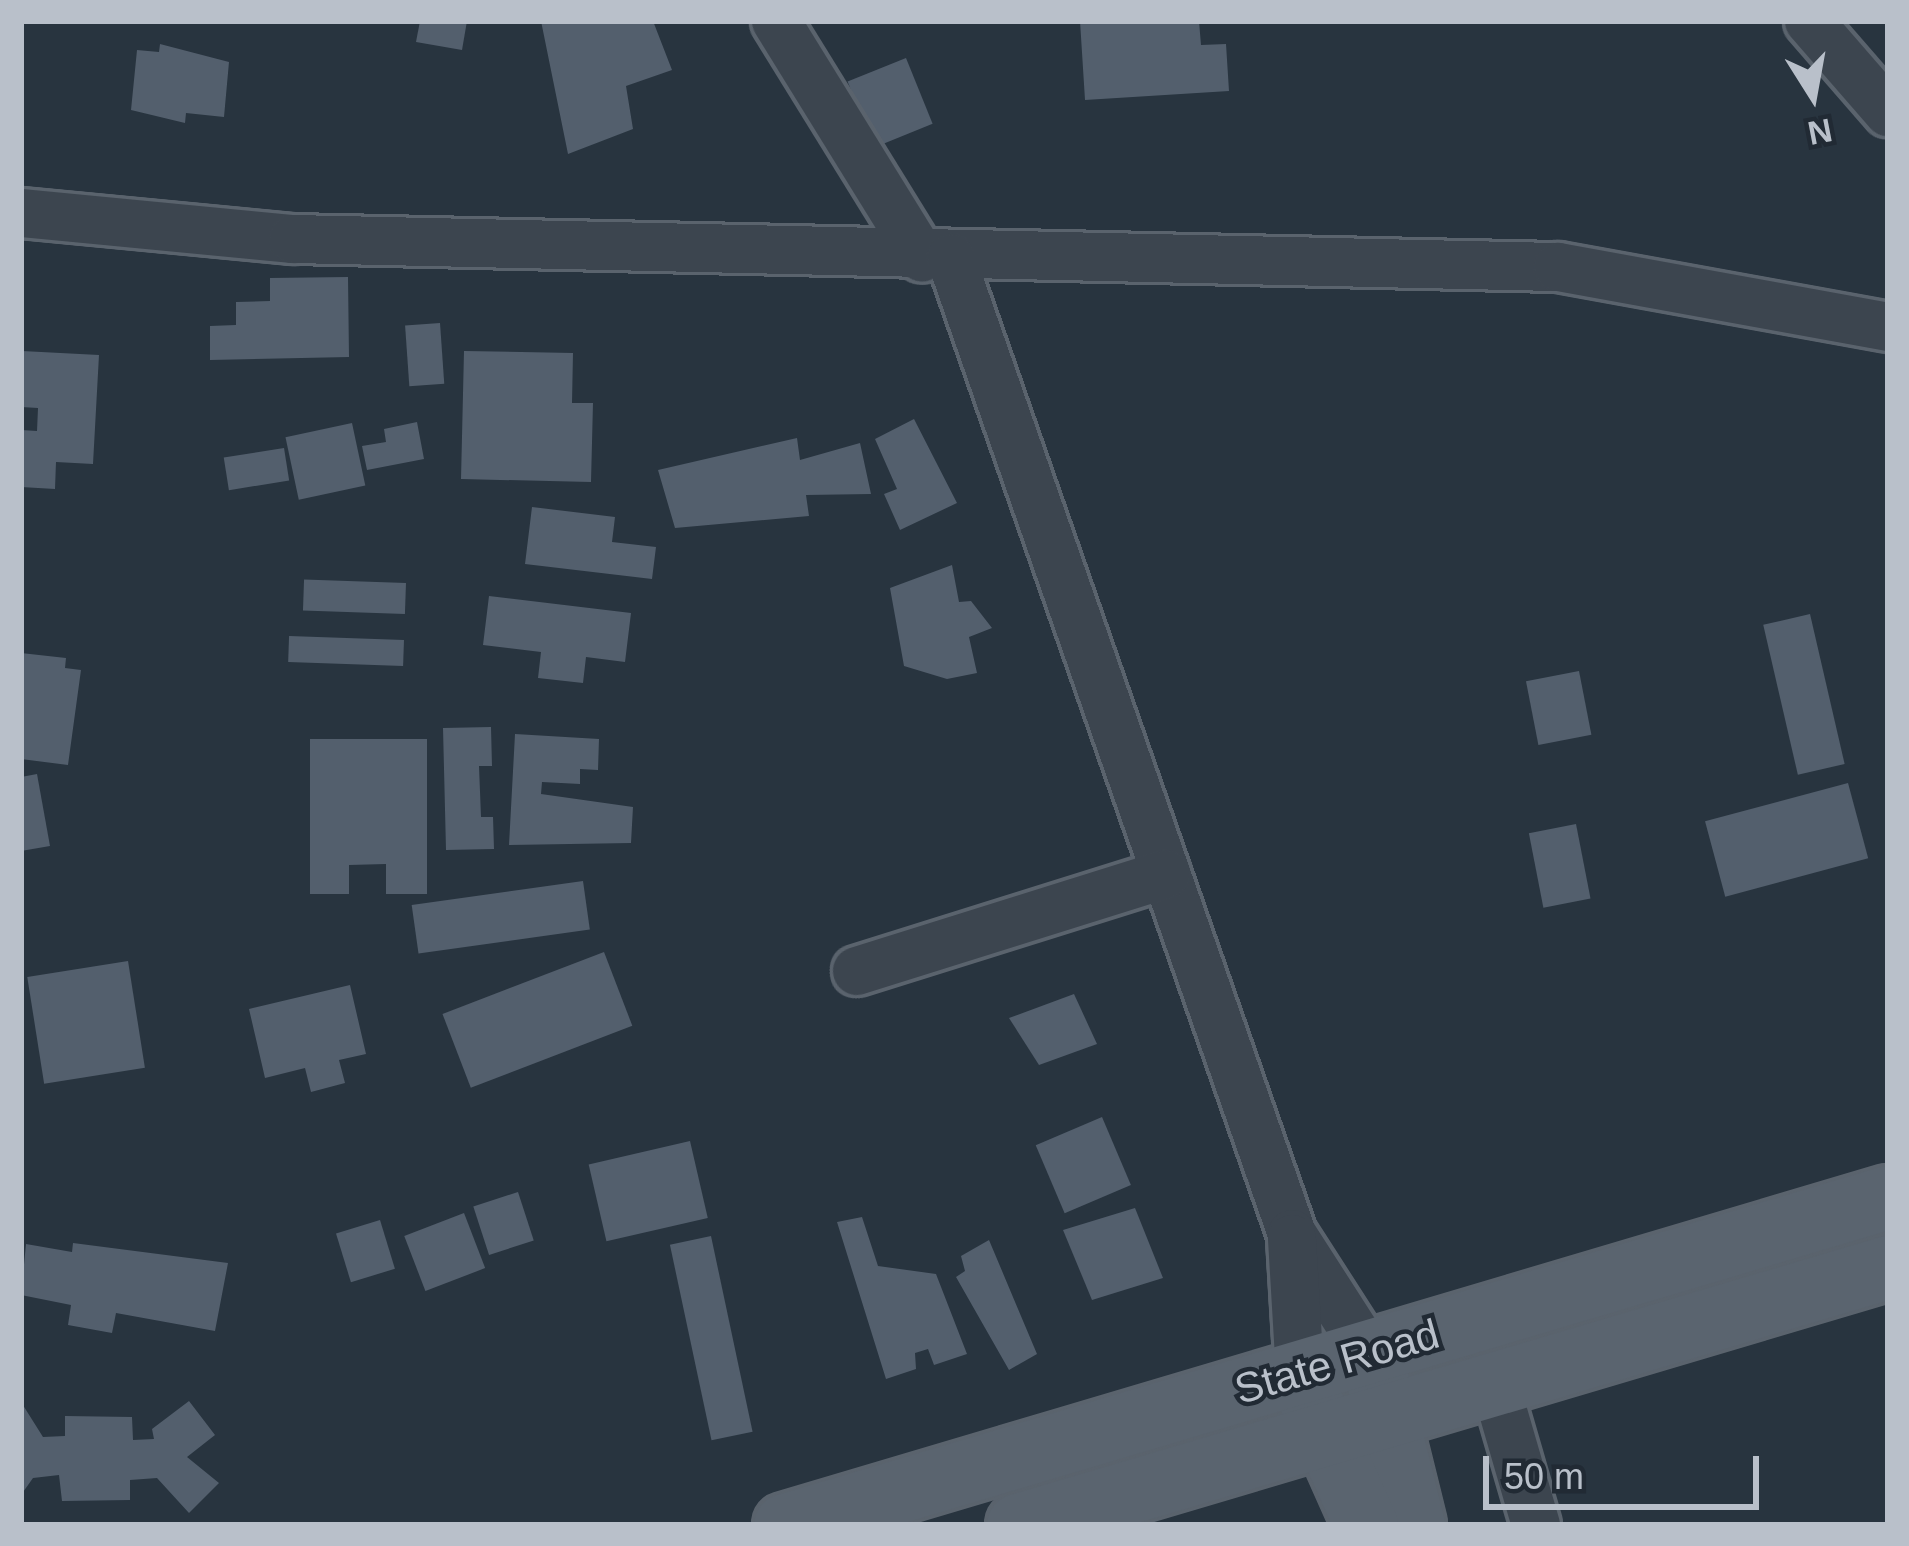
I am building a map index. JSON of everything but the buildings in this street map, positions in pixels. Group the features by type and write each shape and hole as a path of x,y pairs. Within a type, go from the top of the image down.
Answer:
{"main road":[{"name":"State Road","path":"785,1525 1888,1197"},
{"name":"State Road","path":"1018,1525 1888,1267"},
{"path":"1369,1354 1389,1416 1413,1525"},
{"path":"1300,1373 1366,1525"}],"street":[{"path":"776,21 937,258 1166,874 1292,1234 1369,1354"},
{"path":"1809,21 1888,112"},
{"path":"21,213 293,239 937,258 1558,267 1888,328"},
{"path":"856,970 1166,874"},
{"path":"1292,1234 1300,1373"},
{"path":"1495,1384 1536,1525"}]}
